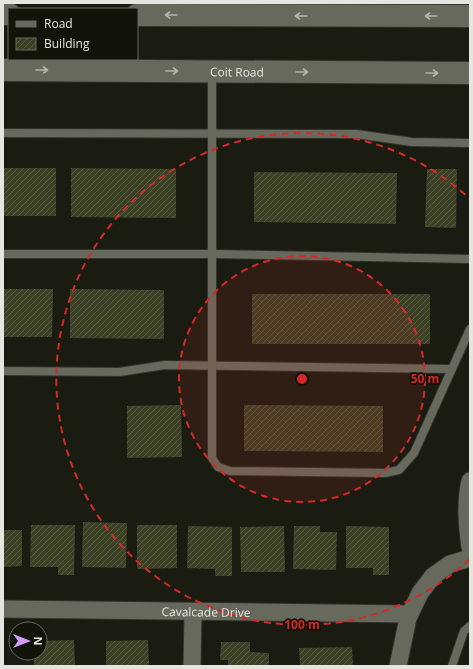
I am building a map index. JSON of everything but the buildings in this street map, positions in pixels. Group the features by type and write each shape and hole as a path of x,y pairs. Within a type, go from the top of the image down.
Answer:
{"main road":[{"path":"138,15 470,16"},
{"name":"Coit Road","path":"3,70 470,73"}],"street":[{"path":"470,481 468,491 467,522 470,548"},
{"path":"398,666 410,614 420,593 433,576 450,564 470,558"},
{"name":"Cavalcade Drive","path":"3,609 410,614"},
{"path":"192,666 193,612"}],"lane":[{"path":"212,72 212,458 218,467 230,471 385,473 399,470 414,453 470,329"},
{"path":"3,133 356,134 412,142 470,143"},
{"path":"3,254 211,254 470,259"},
{"path":"3,371 119,372 165,365 452,369"},
{"path":"452,666 464,631 470,626"}]}
